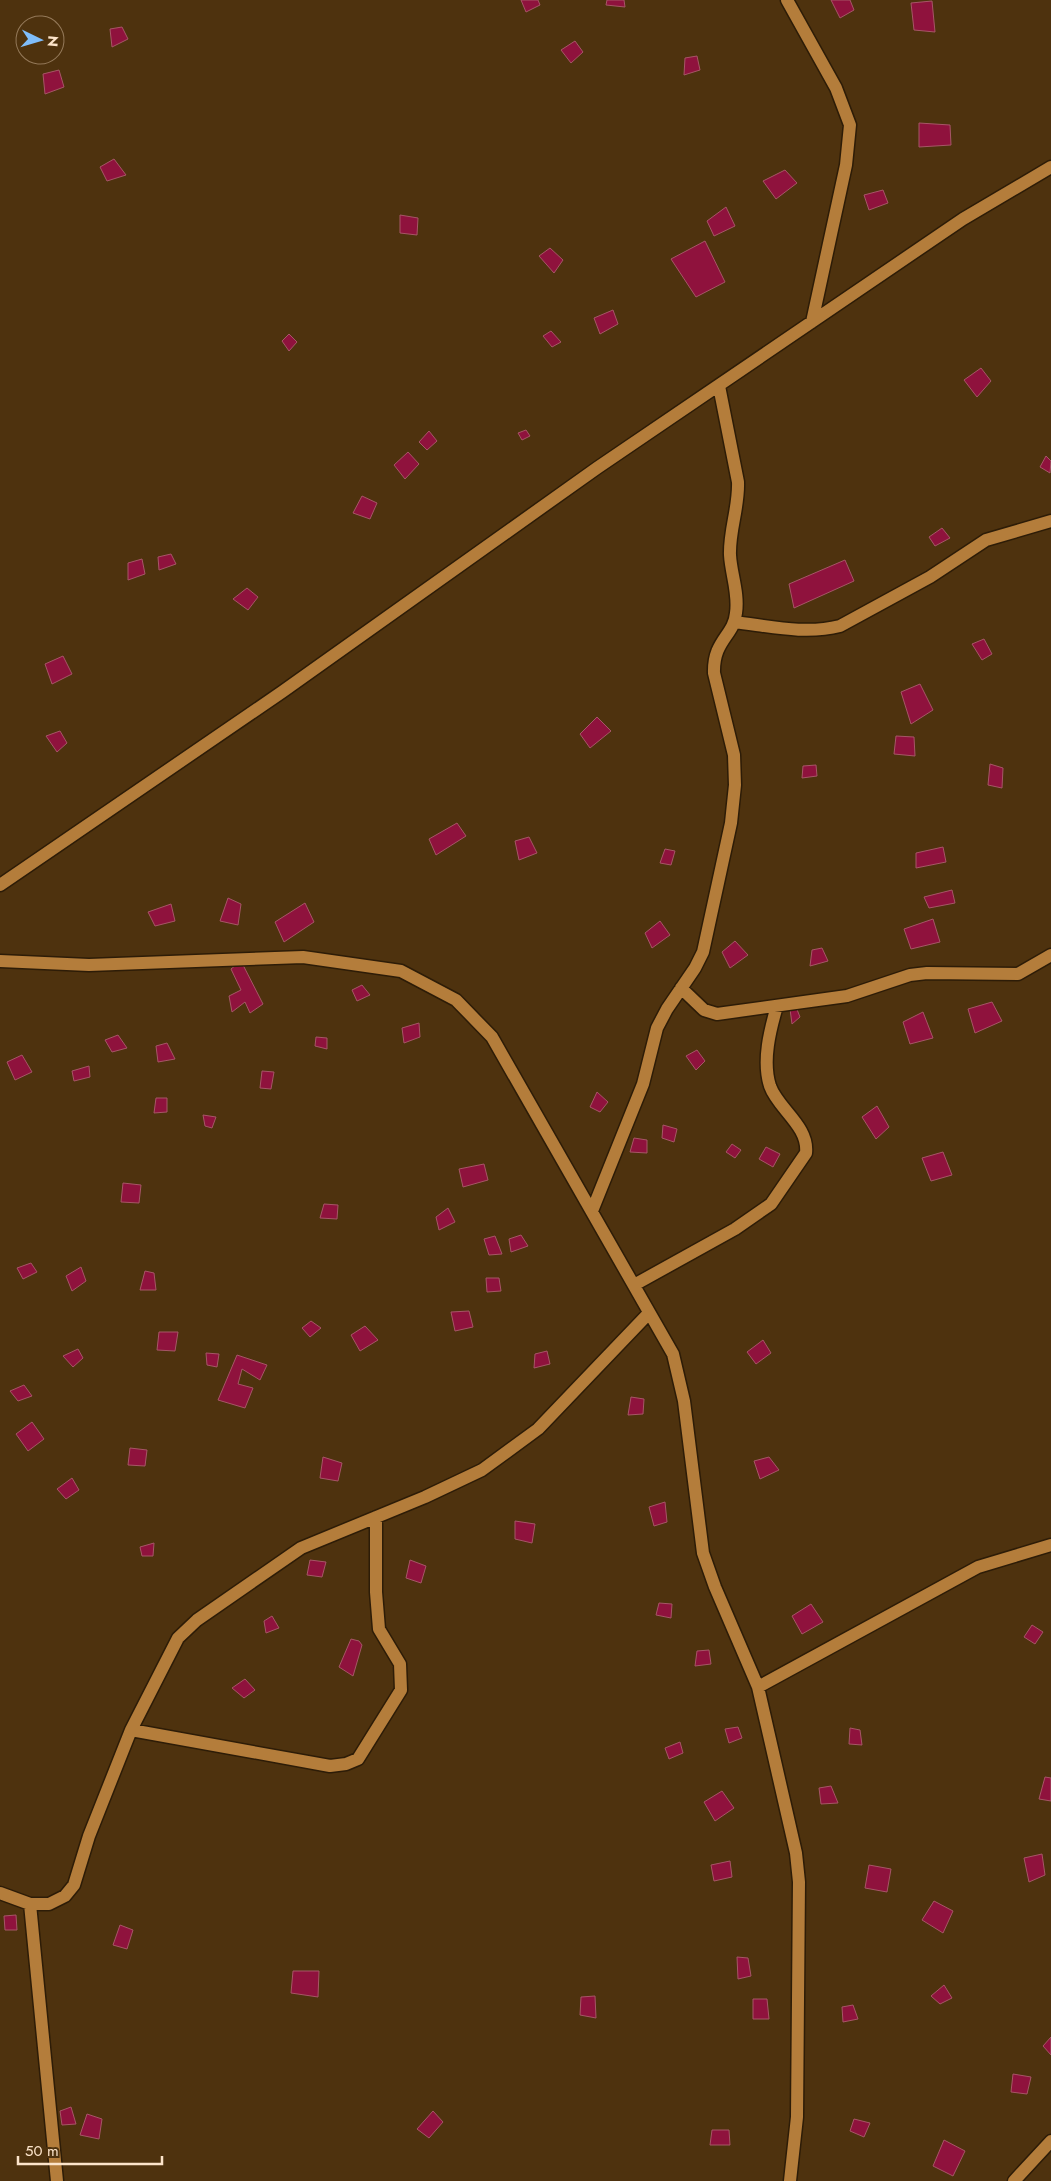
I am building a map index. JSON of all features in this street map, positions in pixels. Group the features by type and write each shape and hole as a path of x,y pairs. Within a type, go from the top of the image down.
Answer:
{"street":[{"path":"787,0 836,88 850,125 846,165 812,322"},
{"path":"0,885 282,692 597,468 963,219 1051,167"},
{"path":"592,1211 643,1084 657,1028 703,952 731,823 734,755 714,673 714,662 715,651 734,622 736,613 730,547 738,497 738,482 720,386"},
{"path":"734,622 806,630 825,630 840,626 930,577 986,540 1051,521"},
{"path":"681,988 710,1014 847,996 910,975 927,973 1018,974 1051,955"},
{"path":"0,961 89,965 303,957 401,971 456,1000 492,1037 673,1354 684,1401 703,1553 715,1588 758,1687 796,1853 799,1882 797,2117 790,2181"},
{"path":"634,1285 735,1229 771,1204 806,1153 804,1136 771,1087 768,1056 771,1027 777,1006"},
{"path":"0,1894 30,1904 49,1904 65,1896 74,1885 89,1836 131,1730 178,1638 197,1620 301,1548 425,1497 482,1470 538,1429 649,1313"},
{"path":"131,1730 330,1766 346,1764 358,1759 401,1690 402,1678 400,1664 379,1629 376,1592 376,1517"},
{"path":"758,1687 978,1566 1051,1544"},
{"path":"30,1904 57,2181"},
{"path":"1014,2181 1051,2141"}],"building":[{"path":"521,0 538,0 540,5 526,12"},
{"path":"607,0 624,0 625,7 606,5"},
{"path":"831,0 850,0 854,10 840,18"},
{"path":"932,1 935,32 914,30 911,3"},
{"path":"122,27 128,39 112,47 110,29"},
{"path":"575,41 583,52 571,63 561,50"},
{"path":"697,56 700,70 684,75 685,58"},
{"path":"59,70 64,87 45,94 43,74"},
{"path":"919,123 950,125 951,145 919,147"},
{"path":"114,159 126,175 107,181 100,167"},
{"path":"785,170 797,183 776,199 763,181"},
{"path":"883,190 888,203 869,210 864,195"},
{"path":"726,207 735,226 714,236 707,221"},
{"path":"400,215 418,218 417,235 400,233"},
{"path":"705,241 725,282 696,297 671,259"},
{"path":"550,248 563,260 554,273 539,256"},
{"path":"613,310 618,324 600,334 594,318"},
{"path":"551,331 561,342 552,347 543,336"},
{"path":"289,334 297,342 289,351 282,341"},
{"path":"981,368 991,381 977,397 964,380"},
{"path":"526,430 530,436 522,440 518,433"},
{"path":"429,431 437,441 427,450 419,442"},
{"path":"408,452 419,464 405,479 394,465"},
{"path":"1046,456 1051,461 1050,473 1040,467"},
{"path":"362,496 377,503 370,519 353,513"},
{"path":"942,528 950,538 935,546 929,537"},
{"path":"171,554 176,564 159,570 158,557"},
{"path":"142,559 145,574 128,580 128,563"},
{"path":"845,560 854,581 794,608 789,584"},
{"path":"247,588 258,597 248,610 233,599"},
{"path":"984,639 992,654 982,660 972,644"},
{"path":"63,656 72,674 52,684 45,664"},
{"path":"920,684 933,710 911,724 901,692"},
{"path":"597,717 611,731 590,748 580,734"},
{"path":"60,731 67,743 57,752 46,736"},
{"path":"896,736 914,737 915,756 894,754"},
{"path":"990,764 1003,768 1002,788 988,785"},
{"path":"816,765 817,776 802,778 803,766"},
{"path":"457,823 466,836 436,855 429,839"},
{"path":"529,837 537,853 519,860 515,841"},
{"path":"943,847 946,862 916,868 916,853"},
{"path":"665,849 675,851 671,865 660,863"},
{"path":"952,890 955,903 929,908 924,897"},
{"path":"228,898 241,904 238,925 220,921"},
{"path":"305,903 314,922 284,942 275,922"},
{"path":"171,904 175,921 155,926 148,912"},
{"path":"933,919 940,942 911,949 904,929"},
{"path":"660,921 670,935 652,948 645,933"},
{"path":"735,941 748,955 730,968 722,952"},
{"path":"822,948 828,961 810,966 812,950"},
{"path":"241,961 263,1004 250,1013 245,1002 232,1012 229,996 241,990 231,969"},
{"path":"362,985 370,995 357,1001 352,990"},
{"path":"992,1002 1002,1021 975,1033 968,1009"},
{"path":"796,1007 800,1017 792,1024 790,1009"},
{"path":"923,1012 933,1038 910,1044 903,1022"},
{"path":"419,1023 420,1037 404,1043 402,1028"},
{"path":"118,1035 127,1048 112,1052 105,1040"},
{"path":"316,1037 327,1038 327,1049 315,1046"},
{"path":"167,1043 175,1059 158,1062 156,1046"},
{"path":"697,1050 705,1061 696,1070 686,1056"},
{"path":"22,1055 32,1072 15,1080 7,1062"},
{"path":"89,1066 90,1077 74,1081 72,1071"},
{"path":"262,1071 274,1072 271,1089 260,1088"},
{"path":"597,1092 608,1102 600,1112 590,1107"},
{"path":"156,1098 167,1098 167,1112 154,1113"},
{"path":"877,1106 889,1127 876,1139 862,1117"},
{"path":"203,1115 216,1117 212,1128 205,1126"},
{"path":"663,1125 677,1129 674,1142 662,1138"},
{"path":"634,1138 647,1140 647,1153 630,1152"},
{"path":"732,1144 741,1150 735,1158 726,1152"},
{"path":"766,1147 780,1154 773,1167 759,1159"},
{"path":"943,1152 952,1175 931,1181 922,1158"},
{"path":"484,1164 488,1180 463,1187 459,1169"},
{"path":"123,1183 141,1185 139,1203 121,1202"},
{"path":"324,1204 338,1205 337,1219 320,1218"},
{"path":"448,1208 455,1222 439,1230 436,1217"},
{"path":"521,1235 528,1246 511,1252 509,1239"},
{"path":"495,1236 502,1254 489,1255 484,1239"},
{"path":"31,1263 37,1272 23,1279 17,1268"},
{"path":"81,1267 86,1281 72,1291 66,1276"},
{"path":"145,1271 154,1273 156,1290 140,1290"},
{"path":"486,1278 499,1278 501,1291 487,1292"},
{"path":"469,1311 473,1327 455,1331 451,1312"},
{"path":"311,1321 321,1328 310,1337 302,1328"},
{"path":"365,1326 378,1340 360,1351 351,1335"},
{"path":"159,1332 178,1332 175,1351 157,1350"},
{"path":"763,1340 771,1353 756,1364 747,1352"},
{"path":"78,1349 83,1358 73,1367 63,1356"},
{"path":"547,1351 550,1364 534,1368 535,1354"},
{"path":"206,1353 219,1354 217,1367 207,1365"},
{"path":"237,1355 267,1365 260,1380 242,1369 238,1384 253,1388 245,1408 218,1400"},
{"path":"24,1385 32,1396 18,1401 10,1391"},
{"path":"631,1397 644,1399 643,1414 628,1415"},
{"path":"32,1422 44,1439 28,1451 16,1434"},
{"path":"130,1448 147,1450 145,1466 128,1465"},
{"path":"323,1457 342,1463 338,1481 320,1478"},
{"path":"769,1457 779,1470 760,1479 754,1461"},
{"path":"72,1478 79,1490 66,1499 57,1489"},
{"path":"665,1502 667,1522 654,1526 649,1507"},
{"path":"515,1521 535,1524 532,1543 515,1539"},
{"path":"154,1543 153,1556 142,1556 140,1547"},
{"path":"310,1560 326,1562 322,1577 307,1575"},
{"path":"410,1560 426,1566 421,1583 406,1578"},
{"path":"659,1603 672,1604 671,1618 656,1615"},
{"path":"811,1604 823,1622 802,1634 792,1616"},
{"path":"272,1616 279,1628 266,1633 264,1621"},
{"path":"1032,1625 1043,1632 1035,1644 1024,1637"},
{"path":"351,1639 359,1641 362,1645 353,1676 339,1667"},
{"path":"709,1650 711,1664 695,1666 697,1651"},
{"path":"245,1679 255,1690 244,1698 232,1688"},
{"path":"738,1727 742,1738 729,1743 725,1729"},
{"path":"850,1728 860,1730 862,1745 849,1744"},
{"path":"680,1742 683,1753 669,1759 665,1748"},
{"path":"1045,1777 1051,1778 1051,1801 1039,1799"},
{"path":"831,1786 838,1803 821,1804 819,1788"},
{"path":"722,1791 734,1808 715,1821 704,1802"},
{"path":"1042,1854 1045,1875 1029,1882 1024,1858"},
{"path":"730,1861 732,1877 714,1881 711,1865"},
{"path":"869,1865 891,1869 887,1892 865,1888"},
{"path":"934,1901 953,1911 943,1933 922,1920"},
{"path":"16,1915 17,1930 5,1930 4,1916"},
{"path":"120,1925 133,1930 127,1949 113,1945"},
{"path":"737,1957 748,1958 751,1976 738,1979"},
{"path":"293,1971 319,1971 318,1997 291,1993"},
{"path":"944,1985 952,1998 940,2004 931,1996"},
{"path":"595,1996 596,2018 580,2015 581,1997"},
{"path":"753,1999 767,1999 769,2019 753,2019"},
{"path":"853,2005 858,2019 843,2022 842,2007"},
{"path":"1051,2037 1051,2055 1043,2046"},
{"path":"1013,2074 1031,2077 1027,2094 1011,2092"},
{"path":"71,2107 76,2124 62,2125 60,2111"},
{"path":"433,2111 443,2122 429,2138 417,2129"},
{"path":"87,2114 102,2119 99,2139 80,2135"},
{"path":"854,2119 870,2123 864,2137 850,2131"},
{"path":"712,2130 729,2130 730,2145 710,2145"},
{"path":"944,2140 965,2151 953,2176 933,2166"}]}
